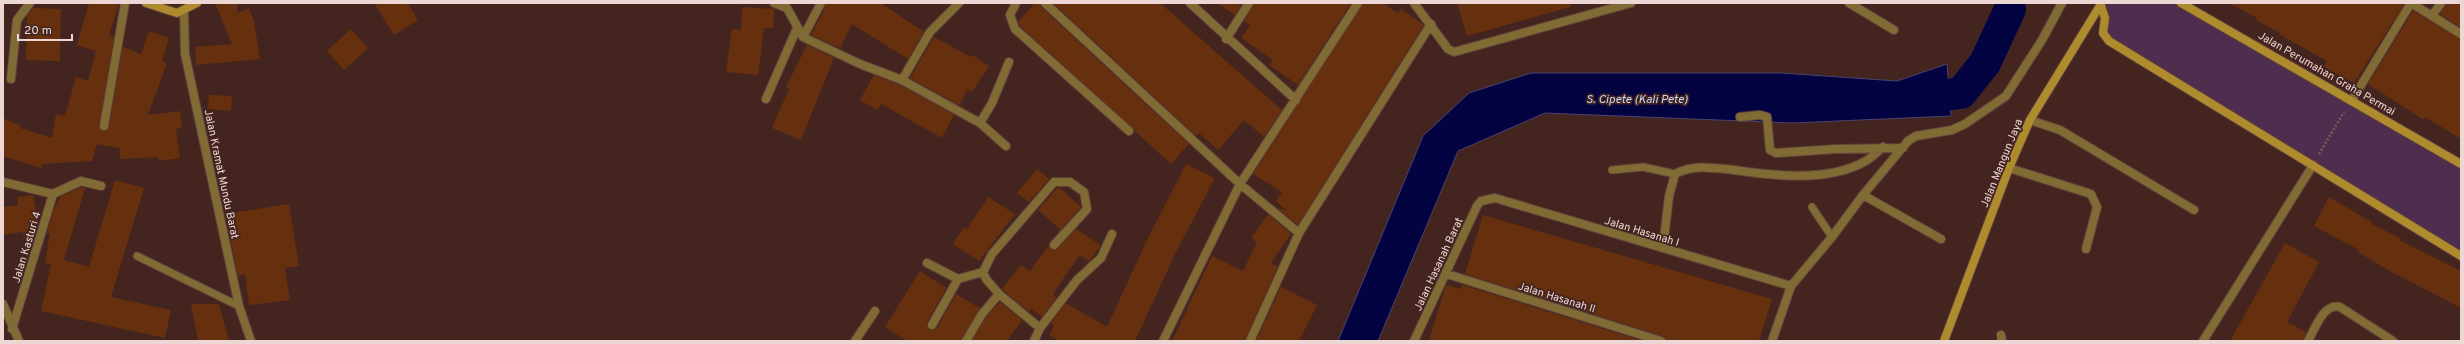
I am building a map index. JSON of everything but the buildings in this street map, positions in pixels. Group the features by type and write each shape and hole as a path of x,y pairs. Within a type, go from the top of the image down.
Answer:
{"street":[{"path":"11,79 17,20 30,3"},
{"path":"104,126 125,3"},
{"path":"146,3 177,13 197,3"},
{"path":"774,3 787,8 803,37 860,64 902,80 980,123 1006,146"},
{"path":"803,37 821,3"},
{"path":"902,80 930,32 959,3"},
{"path":"1016,3 1010,15 1015,29 1129,131"},
{"path":"1044,3 1240,184 1299,233"},
{"path":"1190,3 1226,39 1296,100"},
{"path":"1226,39 1249,3"},
{"path":"1163,341 1240,184 1358,3"},
{"path":"1414,3 1448,49 1454,52 1631,3"},
{"path":"1849,3 1894,30"},
{"path":"1772,341 1791,286 1832,237 1863,195 1903,148 1916,136 1952,130 1965,124 2006,96 2042,40 2062,3"},
{"path":"2101,3 2105,18 2103,33 2108,41 2313,165 2397,219 2461,256"},
{"name":"Jalan Mangun Jaya","path":"1944,341 2009,168 2030,120 2101,3"},
{"name":"Jalan Perumahan Graha Permai","path":"2181,3 2461,164"},
{"path":"2352,100 2411,3 2461,34"},
{"path":"2432,16 2441,3"},
{"name":"Jalan Kramat Mundu Barat","path":"184,10 185,54 239,306 251,341"},
{"path":"1250,341 1299,233 1430,24"},
{"path":"766,99 797,28"},
{"path":"980,123 992,103 1009,62"},
{"path":"1740,117 1760,115 1767,116 1770,150 1776,153 1883,147 1903,148"},
{"path":"2030,120 2060,130 2194,210"},
{"path":"1663,248 1669,196 1675,174 1691,168 1714,167 1755,172 1830,174 1865,162 1883,147"},
{"path":"2203,341 2313,165"},
{"path":"2009,168 2091,194 2097,207 2086,249"},
{"path":"3,182 53,194 81,181 101,186"},
{"path":"927,263 958,279 983,272 992,254 1054,182 1070,182 1084,192 1087,209 1054,245"},
{"name":"Jalan Kasturi 4","path":"12,329 53,194"},
{"path":"1863,195 1941,240"},
{"name":"Jalan Hasanah I","path":"1486,199 1495,198 1791,286"},
{"name":"Jalan Hasanah Barat","path":"1415,341 1477,206 1486,199"},
{"path":"1034,341 1040,328 1077,280 1101,258 1112,234"},
{"path":"983,272 989,283 999,294 1040,328"},
{"name":"Jalan Hasanah II","path":"1447,274 1661,341"},
{"path":"932,325 958,279"},
{"path":"966,341 982,314 999,294"},
{"path":"3,304 12,329 19,341"},
{"path":"2308,341 2326,309 2333,306 2340,307 2393,341"},
{"path":"855,341 875,311"}],"lane":[{"path":"1612,170 1648,168 1675,174"},
{"path":"1812,207 1832,237"},
{"path":"137,256 239,306"}],"path":[{"path":"2313,165 2352,100"}],"shaded area":[{"path":"2100,3 2181,3 2461,164 2461,256 2109,41"}],"water":[{"path":"1947,64 1951,116 1792,123 1545,113 1458,151 1378,341 1338,341 1423,136 1469,93 1531,73 1781,73 1897,81"}],"waterway":[{"name":"S. Cipete (Kali Pete)","path":"1907,100 1961,93 1985,63 2010,9"}]}
